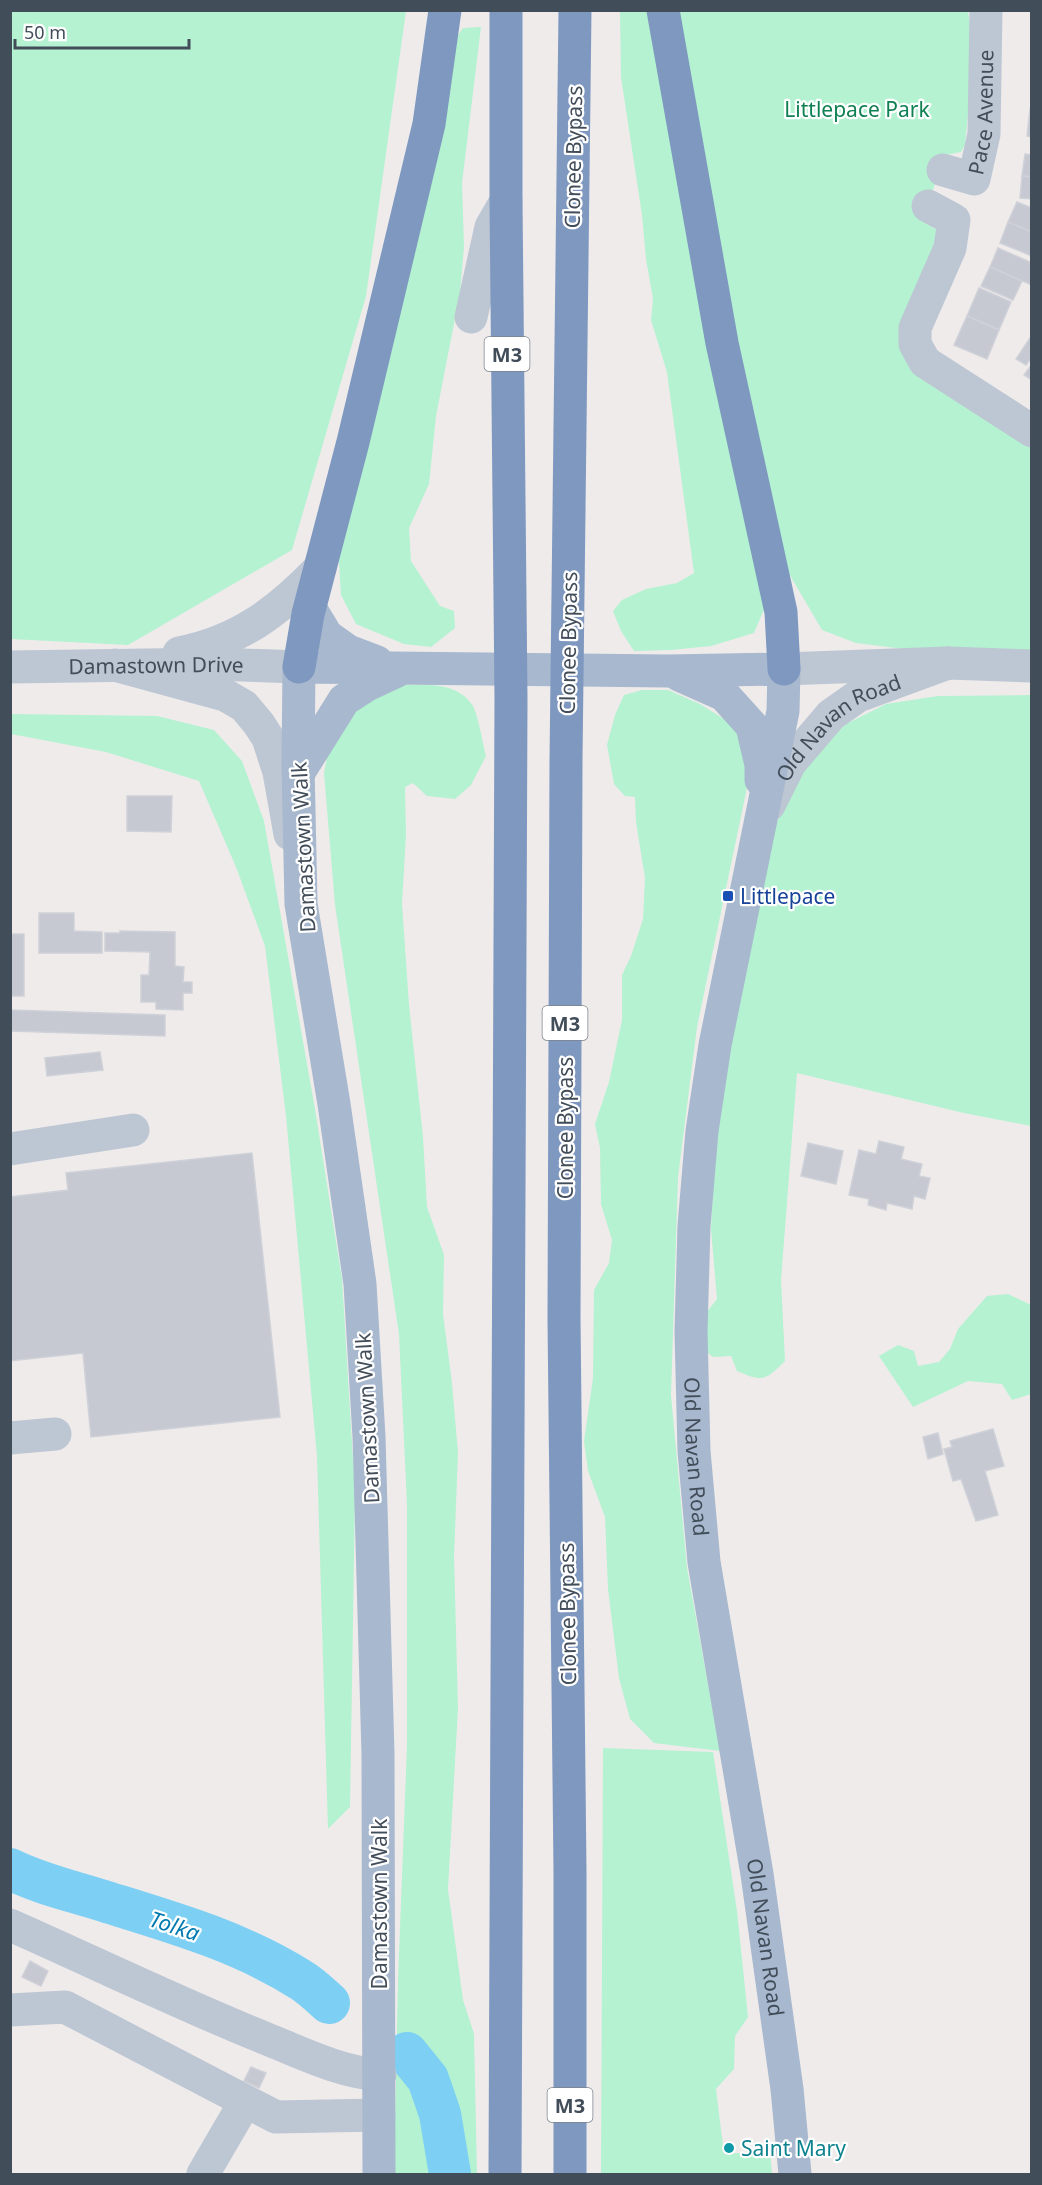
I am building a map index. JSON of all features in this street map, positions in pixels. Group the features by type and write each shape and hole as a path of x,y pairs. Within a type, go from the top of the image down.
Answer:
{"highway":[{"path":"299,667 309,608 353,442 429,124 445,10"},
{"name":"M3","path":"505,2175 511,698 506,10"},
{"name":"Clonee Bypass","path":"570,2175 570,1872 564,1294 566,749 575,10"},
{"path":"663,10 722,343 781,612 784,669"}],"main road":[{"path":"309,608 327,636 348,651 363,658 400,668"},
{"path":"299,667 784,669"},
{"name":"Damastown Walk","path":"299,667 301,904 334,1104 360,1284 370,1448 378,1754 379,2175"},
{"path":"299,772 344,700 400,668"},
{"name":"Old Navan Road","path":"784,669 783,711 715,1045 702,1131 694,1226 691,1332 694,1450 704,1562 757,1874 787,2089 795,2175"},
{"path":"653,670 724,695 752,726 761,765 760,824"}],"street":[{"name":"Pace Avenue","path":"943,170 974,179 984,134 986,10"},
{"path":"471,317 491,227 506,201"},
{"path":"928,206 954,220 950,248 915,328 915,344 925,362 1032,431"},
{"path":"115,665 188,651 230,639 294,595 320,568"},
{"path":"784,669 948,663 1032,666"},
{"name":"Old Navan Road","path":"760,824 790,763 831,715 858,696 948,663"},
{"name":"Damastown Drive","path":"10,667 216,664 299,667"},
{"path":"115,665 225,695 244,706 259,724 268,738 279,772 301,904"},
{"path":"10,1149 133,1130"},
{"path":"10,1438 55,1434"},
{"path":"10,1924 224,2022 336,2067 358,2073 380,2075"},
{"path":"10,2010 65,2007 276,2117 380,2115"},
{"path":"203,2175 245,2102"}],"green space":[{"path":"10,11 406,11 366,296 292,550 128,645 11,639"},
{"path":"620,11 656,11 765,607 754,633 711,646 634,651 621,631 613,611 622,600 646,589 677,583 694,573 667,372 651,320 653,299 621,77"},
{"name":"Littlepace Park","path":"677,11 968,11 974,51 965,145 961,152 945,155 922,221 937,230 940,244 908,321 1031,444 1031,661 961,656 856,643 822,630 784,565 743,387"},
{"path":"481,27 462,183 464,247 460,293 436,416 429,484 409,528 411,561 440,606 454,611 455,628 431,647 404,644 356,624 341,595 338,546 448,49 463,28"},
{"path":"400,685 440,686 450,688 466,698 475,710 486,756 471,785 455,799 427,796 413,783 405,787 406,834 402,904 427,1207 444,1255 443,1314 458,1453 454,1556 458,1708 448,1889 463,2000 474,2034 477,2174 394,2174 398,1981 407,1745 407,1505 399,1334 335,905 324,773 331,735 368,699"},
{"path":"642,690 668,690 700,704 737,727 749,778 697,1027 678,1177 671,1395 687,1568 720,1751 654,1743 630,1719 619,1678 608,1589 605,1517 588,1471 584,1441 593,1378 594,1290 609,1263 612,1240 601,1204 600,1148 595,1124 609,1082 622,1020 622,975 643,919 645,878 636,822 635,797 625,796 614,784 607,745 615,715 624,695"},
{"path":"1031,695 1031,1126 964,1113 797,1073 781,1280 785,1361 773,1373 763,1378 737,1371 731,1356 713,1357 705,1351 702,1318 717,1299 711,1229 717,1117 773,830 796,782 820,748 846,724 886,704 938,696"},
{"path":"11,714 157,716 214,730 242,761 264,821 315,1109 342,1279 355,1493 350,1807 328,1829 317,1456 286,1116 265,946 236,867 199,781 106,752 11,734"},
{"path":"1008,1294 1031,1305 1031,1394 1012,1400 1002,1384 968,1381 913,1407 879,1356 898,1345 914,1351 918,1366 939,1362 950,1349 958,1329 987,1296"},
{"path":"603,1748 713,1752 737,1911 748,2017 735,2036 734,2069 716,2089 724,2154 770,2151 772,2174 601,2174"}],"building":[{"path":"1030,109 1032,109 1032,137 1027,136"},
{"path":"1025,154 1032,155 1032,177 1022,176"},
{"path":"1022,176 1032,177 1032,199 1020,198"},
{"path":"1017,202 1032,208 1032,232 1008,222"},
{"path":"1008,222 1032,232 1032,256 1000,243"},
{"path":"998,248 1032,263 1032,285 990,267"},
{"path":"990,267 1022,281 1013,300 981,286"},
{"path":"979,288 1011,302 999,330 967,316"},
{"path":"967,316 999,330 987,359 954,345"},
{"path":"1030,338 1032,339 1032,357 1026,365 1016,359"},
{"path":"1032,364 1032,380 1024,375"},
{"path":"127,796 172,796 171,832 127,831"},
{"path":"39,913 74,913 74,931 102,932 102,953 39,953"},
{"path":"120,931 175,932 175,966 184,967 183,982 192,982 192,993 183,993 183,1010 156,1009 156,1002 141,1002 141,975 149,975 150,952 105,951 105,933 120,933"},
{"path":"10,934 24,934 24,996 10,996"},
{"path":"10,1010 165,1015 165,1036 10,1031"},
{"path":"100,1052 103,1070 47,1076 45,1058"},
{"path":"879,1141 904,1147 901,1159 922,1164 919,1176 930,1178 925,1199 914,1196 912,1209 887,1203 886,1210 868,1205 869,1199 849,1195 859,1150 876,1154"},
{"path":"808,1143 843,1151 836,1184 801,1176"},
{"path":"252,1153 280,1417 91,1437 83,1353 10,1361 10,1197 68,1190 66,1173"},
{"path":"993,1429 1004,1466 985,1471 998,1515 976,1521 961,1479 953,1481 944,1449 952,1447 950,1441"},
{"path":"938,1433 943,1454 928,1459 923,1437"},
{"path":"30,1961 48,1971 41,1986 22,1977"},
{"path":"251,2067 266,2073 259,2088 244,2081"}],"waterway":[{"name":"Tolka","path":"10,1869 47,1884 208,1935 256,1955 301,1980 329,2003"},
{"name":"Tolka","path":"407,2053 428,2079 440,2114 450,2174"}],"place":[{"name":"Littlepace","path":"728,896"},
{"name":"Saint Mary","path":"729,2148"}]}
